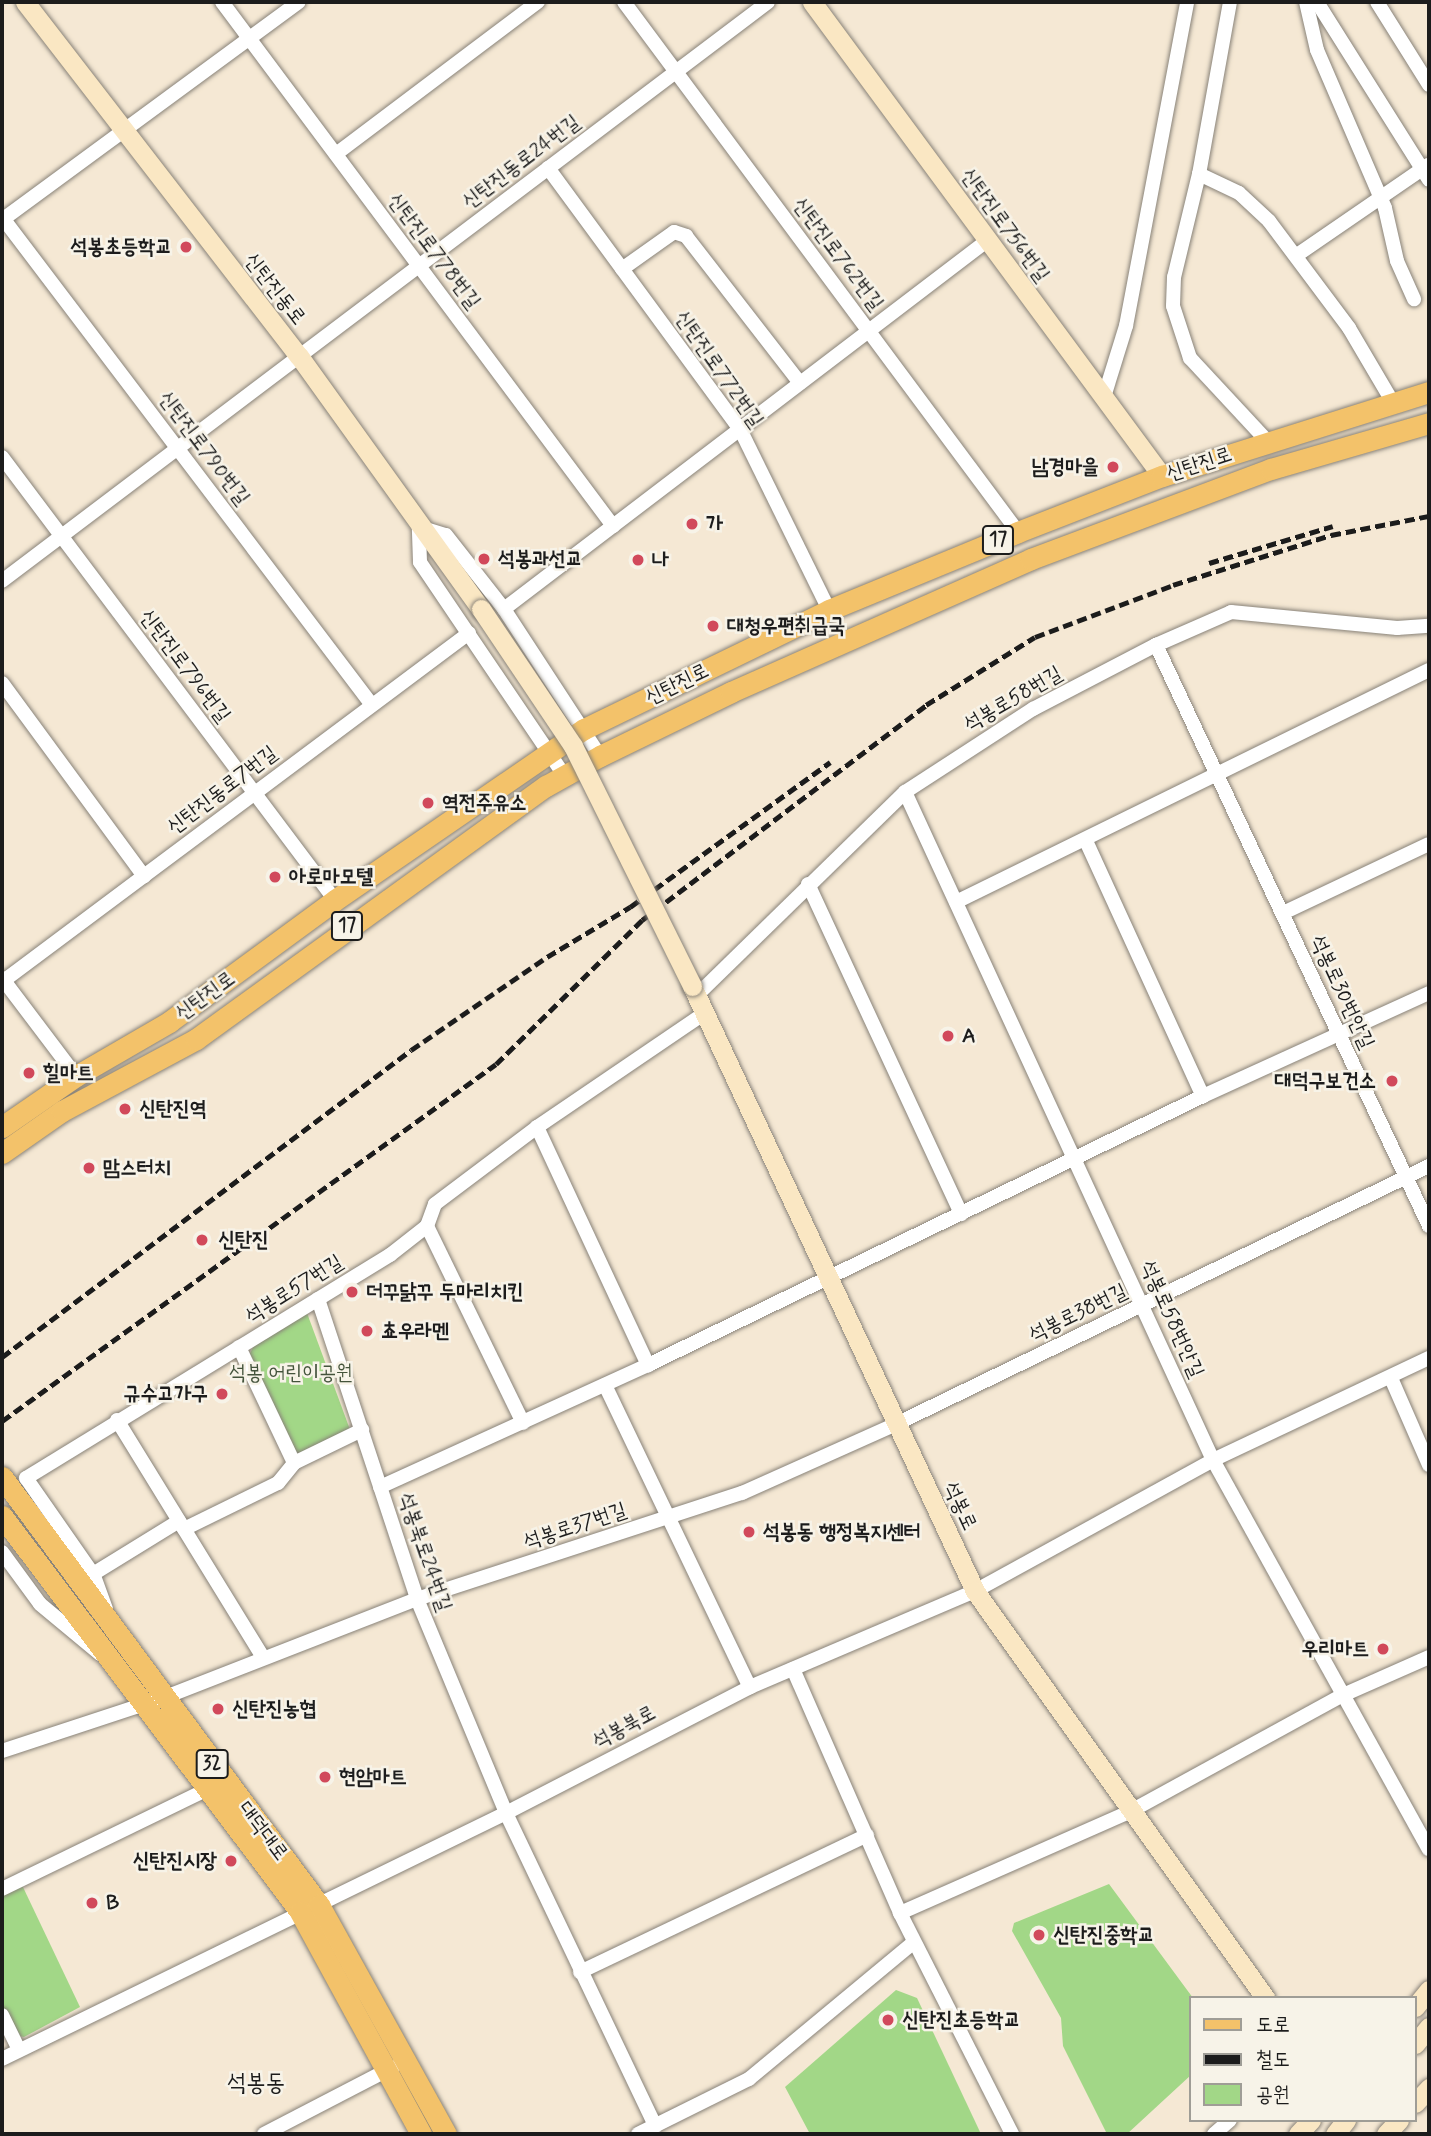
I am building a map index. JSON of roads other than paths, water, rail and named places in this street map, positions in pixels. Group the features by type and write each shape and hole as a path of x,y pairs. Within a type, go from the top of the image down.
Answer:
{"main road":[{"name":"신탄진동로","path":"25,2 299,356 419,527 481,609 573,746 698,998"},
{"name":"신탄진로756번길","path":"812,2 1162,476"},
{"name":"신탄진로","path":"2,1127 76,1076 169,1022 335,900 549,750 584,729 830,610 1018,532 1162,476 1392,401 1429,392"},
{"name":"신탄진로","path":"2,1153 62,1111 196,1039 336,934 564,775 600,756 721,697 1031,559 1270,469 1429,424"},
{"path":"721,697 708,688 712,681 732,671 751,648"},
{"name":"석봉로","path":"698,998 975,1591 1264,1996"},
{"name":"대덕대로","path":"2,1477 111,1627 206,1790 309,1908"},
{"name":"대덕대로","path":"2,1516 104,1657 154,1701 309,1908 397,2065 446,2134"},
{"path":"1417,2005 1429,1990"},
{"path":"1417,2042 1429,2027"},
{"name":"대덕대로","path":"397,2065 421,2134"},
{"path":"1417,2101 1429,2088"}],"street":[{"name":"신탄진로778번길","path":"222,2 612,526"},
{"path":"2,218 299,2"},
{"path":"336,154 538,2"},
{"name":"신탄진로762번길","path":"624,2 1018,532"},
{"name":"신탄진동로24번길","path":"2,581 768,2"},
{"path":"1104,397 1126,326 1187,2"},
{"path":"1230,2 1199,174 1174,277 1179,334 1202,374 1268,442"},
{"path":"1306,2 1325,73 1379,197 1414,299"},
{"path":"1297,254 1379,197 1427,171 1317,2"},
{"path":"1377,2 1429,85"},
{"name":"신탄진로772번길","path":"548,168 740,429 830,610"},
{"path":"1199,174 1239,193 1297,254 1368,358 1392,401"},
{"name":"신탄진로790번길","path":"2,218 372,705"},
{"path":"622,269 674,232 686,236 800,383"},
{"path":"504,609 988,240"},
{"name":"신탄진로796번길","path":"2,457 335,900"},
{"path":"564,775 420,562 419,527 446,535 504,609 600,756"},
{"name":"석봉로58번길","path":"698,998 808,884 905,792 1033,709 1156,645 1231,612 1428,629"},
{"name":"신탄진동로7번길","path":"3,980 468,633"},
{"name":"석봉로30번안길","path":"1156,645 1429,1226"},
{"path":"957,901 1086,841 1429,670"},
{"path":"2,683 144,876"},
{"name":"석봉로58번안길","path":"905,792 1076,1157 1213,1460 1429,1849"},
{"path":"1086,841 1203,1096"},
{"path":"1283,913 1429,844"},
{"path":"808,884 961,1214"},
{"path":"3,980 76,1076"},
{"path":"380,1487 648,1365 1203,1096 1339,1037 1429,993"},
{"name":"석봉로57번길","path":"111,1627 93,1574 26,1478 390,1255 427,1226 435,1204 537,1127 698,998"},
{"path":"537,1127 648,1365"},
{"name":"석봉로38번길","path":"897,1424 1405,1174 1429,1166"},
{"path":"427,1226 523,1423"},
{"name":"석봉북로24번길","path":"318,1299 417,1599 506,1813 655,2126"},
{"path":"239,1347 294,1463"},
{"name":"석봉북로","path":"2,2059 506,1813 750,1687 975,1591 1213,1460 1429,1358"},
{"path":"1391,1378 1429,1465"},
{"path":"605,1385 750,1687"},
{"path":"117,1420 263,1657"},
{"name":"석봉로37번길","path":"2,1751 154,1701 417,1599 742,1493 897,1424"},
{"path":"93,1574 182,1525 278,1482 294,1463 362,1430"},
{"path":"2,1552 40,1604 104,1657"},
{"path":"900,1913 1130,1811 1343,1695 1429,1657"},
{"path":"793,1669 900,1913 1012,2134"},
{"path":"2,1889 206,1790"},
{"path":"580,1972 867,1835"},
{"path":"638,2134 749,2078 914,1942"},
{"path":"2,2015 19,2050"},
{"path":"264,2134 397,2065"},
{"path":"1214,2134 1228,2122"}],"railway":[{"path":"2,1421 496,1064 642,920 926,705 1035,637 1173,585 1331,535 1429,516"},
{"path":"1209,563 1333,526"},
{"path":"2,1357 411,1050 547,957 630,907 830,762"}],"place":[{"name":"석봉초등학교","path":"186,247"},
{"name":"남경마을","path":"1113,467"},
{"name":"가","path":"692,524"},
{"name":"석봉과선교","path":"484,559"},
{"name":"나","path":"638,560"},
{"name":"대청우편취급국","path":"713,626"},
{"name":"역전주유소","path":"428,803"},
{"name":"아로마모텔","path":"275,877"},
{"name":"A","path":"948,1036"},
{"name":"힐마트","path":"29,1073"},
{"name":"대덕구보건소","path":"1392,1081"},
{"name":"신탄진역","path":"125,1109"},
{"name":"맘스터치","path":"89,1168"},
{"name":"신탄진","path":"202,1240"},
{"name":"더꾸닭꾸 두마리치킨","path":"352,1292"},
{"name":"쵸우라멘","path":"367,1331"},
{"name":"규수고가구","path":"222,1394"},
{"name":"석봉동 행정복지센터","path":"749,1532"},
{"name":"우리마트","path":"1383,1649"},
{"name":"신탄진농협","path":"218,1709"},
{"name":"현암마트","path":"325,1777"},
{"name":"신탄진시장","path":"231,1861"},
{"name":"B","path":"92,1903"},
{"name":"신탄진중학교","path":"1039,1935"},
{"name":"신탄진초등학교","path":"888,2020"}],"district":[{"name":"석봉동","path":"256,2084"}],"park label":[{"name":"석봉 어린이공원","path":"291,1373"}]}
